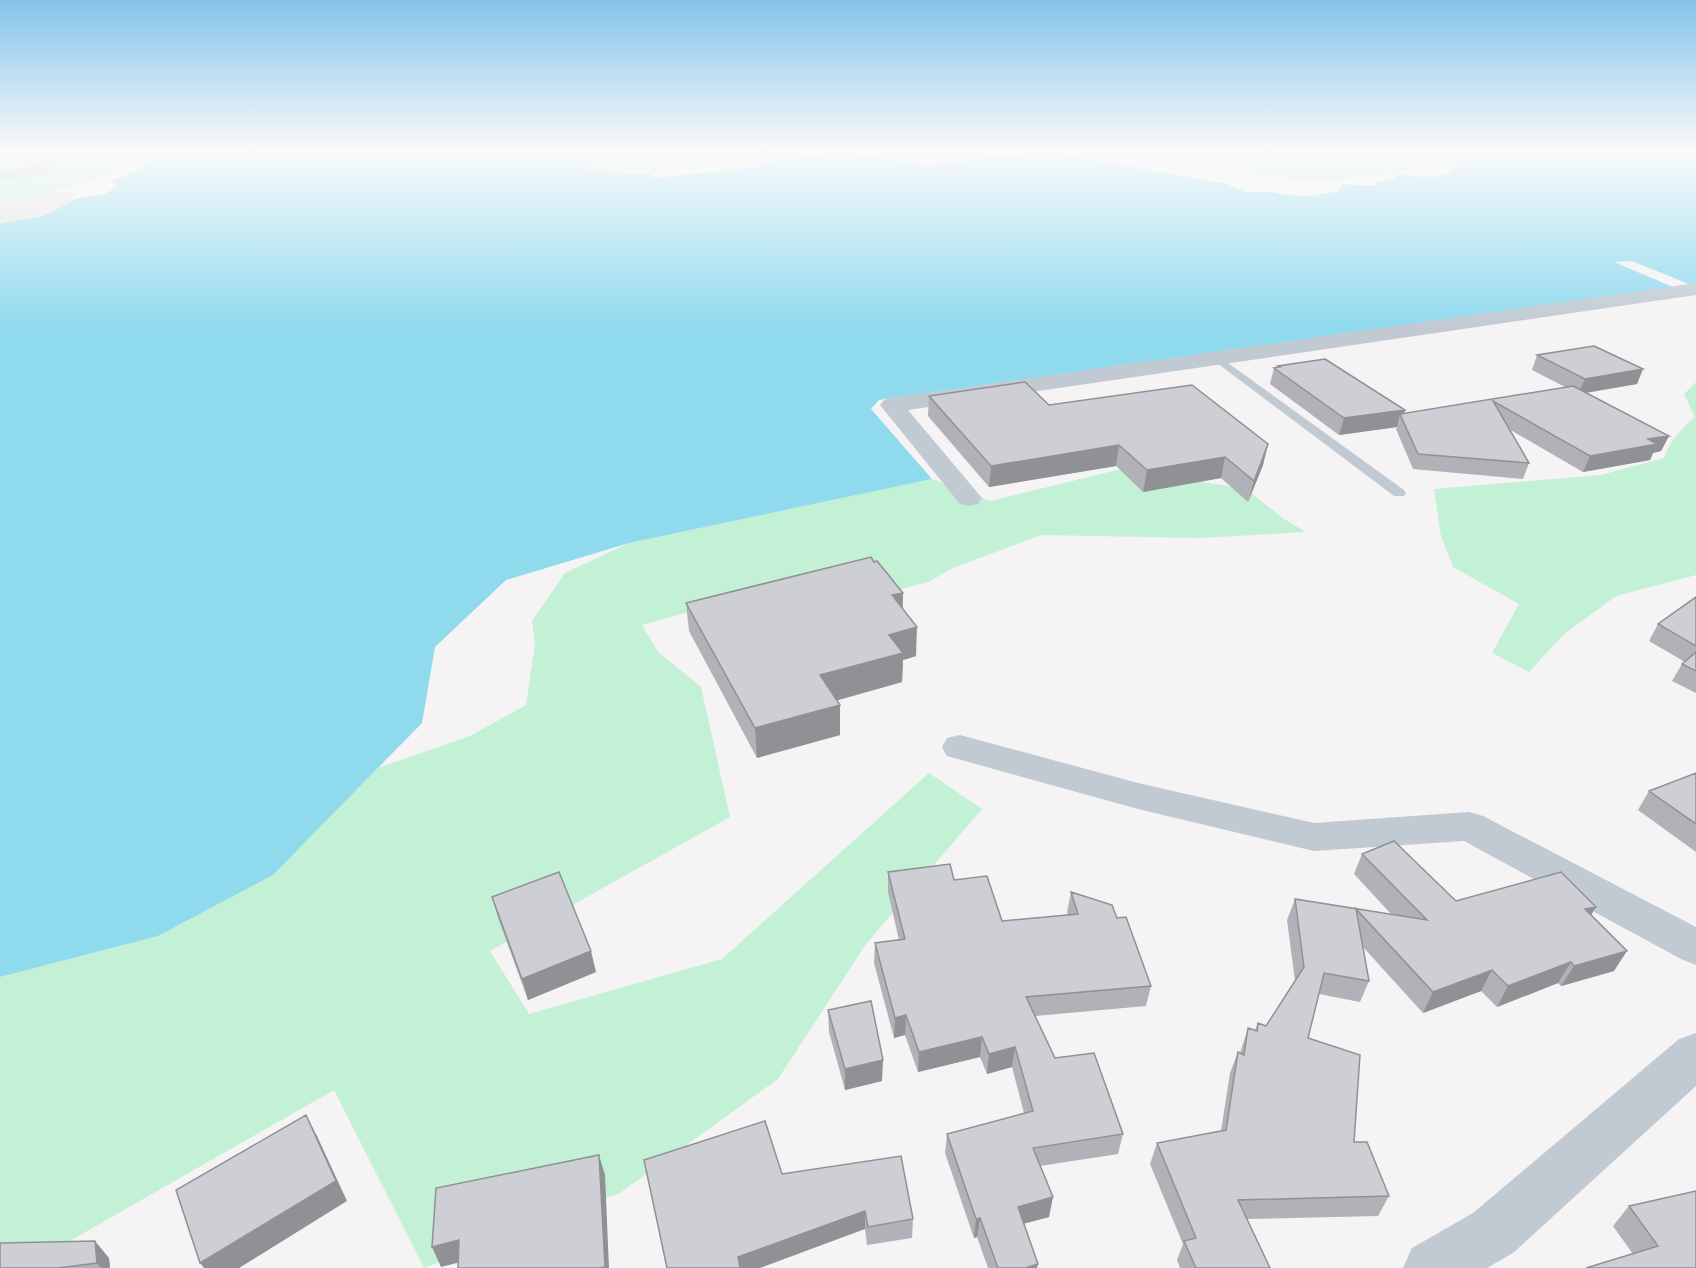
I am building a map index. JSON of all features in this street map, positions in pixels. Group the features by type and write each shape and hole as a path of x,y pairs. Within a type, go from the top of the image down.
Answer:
{"street":[{"path":"969,498 892,405 1696,289"},
{"path":"960,747 1138,796 1314,837 1469,826 1696,947"},
{"path":"1432,1268 1493,1233 1696,1054"}],"lane":[{"path":"1218,358 1399,493"}],"shaded area":[{"path":"0,209 69,209 46,218 0,226"}],"green space":[{"path":"1696,382 1696,575 1616,596 1563,635 1529,672 1492,653 1519,604 1453,567 1441,536 1434,489 1601,475 1664,458 1673,441 1695,417 1684,394"},
{"path":"1121,469 1246,489 1284,519 1306,532 1199,538 1041,535 953,568 928,582 859,600 789,584 642,625 658,652 701,687 730,817 490,951 529,1014 722,959 929,773 982,809 866,944 778,1079 620,1193 424,1268 334,1090 61,1246 0,1247 0,977 158,936 273,875 378,768 470,736 526,705 535,644 532,621 565,573 629,543 932,479 991,501"}],"water":[{"path":"56,209 1696,209 1696,283 1689,284 1632,261 1614,262 1673,287 879,400 871,409 932,479 629,543 506,580 435,647 422,723 273,875 158,936 0,977 0,224 43,216"}],"building":[{"path":"1594,346 1643,369 1585,379 1537,355"},
{"path":"1325,359 1405,410 1344,418 1274,368"},
{"path":"1025,382 1049,405 1192,385 1268,444 1254,481 1225,457 1147,470 1119,445 991,466 929,396"},
{"path":"1573,386 1669,436 1648,439 1657,444 1590,456 1493,401 1529,463 1418,454 1400,414"},
{"path":"871,557 874,562 877,561 903,593 892,595 917,627 889,635 903,653 820,675 840,705 755,728 686,603"},
{"path":"1696,597 1696,646 1658,624"},
{"path":"1696,652 1696,671 1682,664"},
{"path":"1696,773 1696,824 1649,791"},
{"path":"1394,841 1456,901 1561,872 1596,907 1585,909 1627,951 1574,966 1571,962 1508,986 1492,970 1433,992 1356,909 1369,981 1324,973 1308,1038 1360,1055 1354,1142 1367,1142 1389,1196 1238,1200 1270,1268 1196,1268 1184,1241 1196,1238 1157,1143 1226,1130 1238,1052 1244,1055 1248,1028 1257,1031 1258,1023 1266,1026 1304,967 1295,899 1427,920 1362,854"},
{"path":"950,864 954,880 987,876 1002,921 1078,914 1071,892 1112,905 1117,918 1126,917 1151,986 1026,997 1055,1058 1094,1053 1123,1134 1033,1148 1053,1197 1018,1207 1038,1264 1025,1268 998,1268 980,1218 976,1219 947,1134 1033,1111 1015,1047 989,1054 982,1037 919,1052 906,1015 895,1018 875,943 905,939 888,872"},
{"path":"559,872 591,951 522,979 492,897"},
{"path":"871,1001 883,1060 845,1069 828,1010"},
{"path":"306,1115 336,1181 200,1263 176,1190"},
{"path":"765,1121 782,1174 901,1156 913,1219 868,1227 865,1211 738,1257 740,1268 667,1268 644,1160"},
{"path":"599,1155 605,1267 458,1268 459,1240 432,1247 436,1188"},
{"path":"1696,1191 1696,1268 1586,1268 1658,1246 1629,1206"},
{"path":"95,1241 97,1263 58,1268 0,1268 0,1243"}]}
